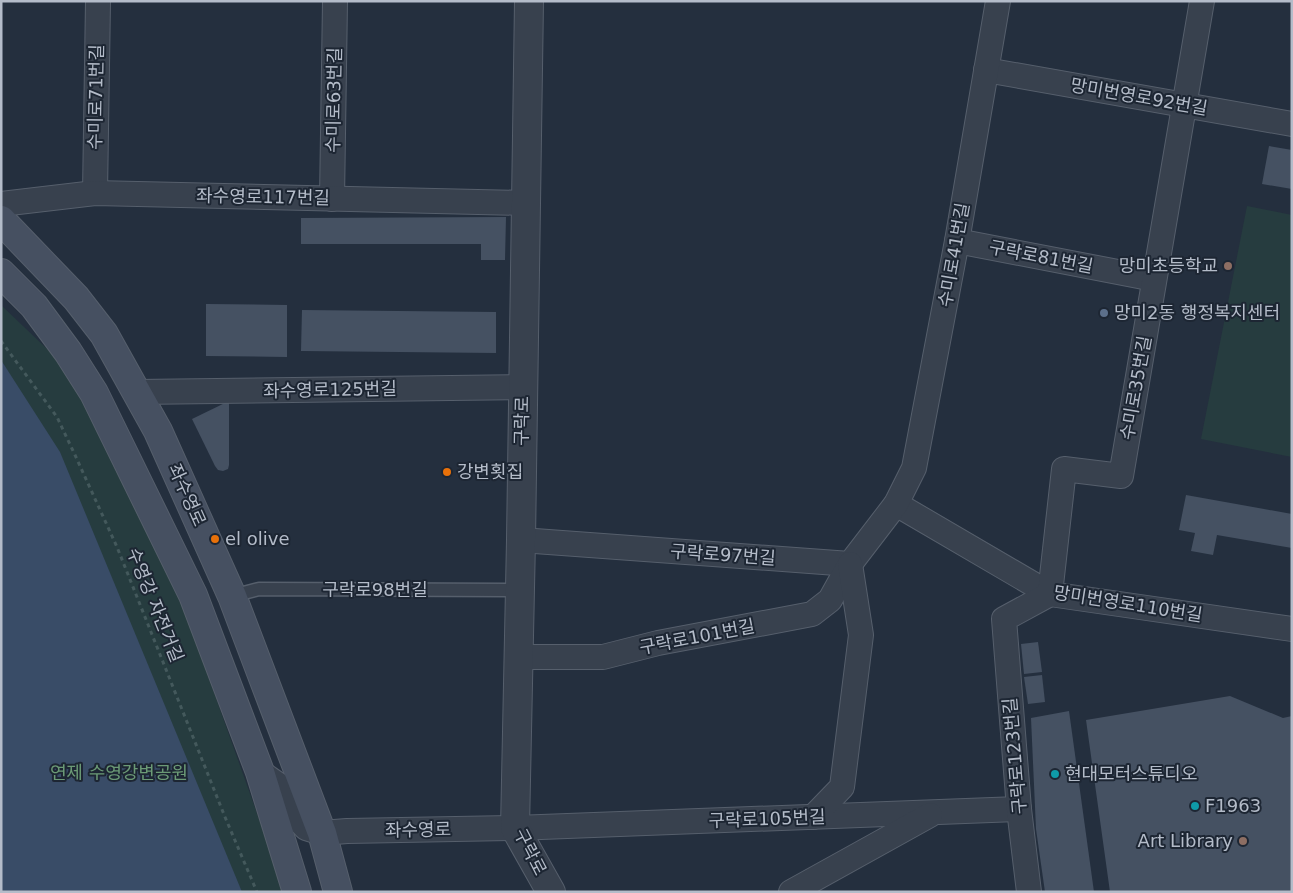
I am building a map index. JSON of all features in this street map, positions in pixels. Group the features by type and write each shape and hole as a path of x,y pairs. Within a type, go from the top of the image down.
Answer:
{"main road":[{"name":"좌수영로","path":"1,220 76,298 104,334 158,431 232,596 322,833 338,892"},
{"name":"좌수영로","path":"1,273 34,306 68,352 94,394 193,595 260,772 297,892"}],"street":[{"name":"수미로71번길","path":"95,193 98,1"},
{"name":"수미로63번길","path":"332,198 336,1"},
{"name":"구락로","path":"529,1 515,828 551,892"},
{"name":"수미로41번길","path":"896,504 914,468 957,240 998,1"},
{"name":"수미로35번길","path":"1050,594 1064,469 1121,476 1202,1"},
{"name":"망미번영로92번길","path":"986,70 1292,124"},
{"name":"좌수영로117번길","path":"1,204 95,193 526,203"},
{"name":"구락로81번길","path":"957,240 1154,279"},
{"name":"좌수영로125번길","path":"137,392 523,387"},
{"path":"813,817 842,787 861,635 850,564 896,504"},
{"name":"망미번영로110번길","path":"896,504 1050,594 1292,629"},
{"name":"구락로97번길","path":"521,540 850,564"},
{"name":"구락로101번길","path":"519,657 604,657 658,643 812,614 830,600 850,564"},
{"name":"구락로123번길","path":"1029,892 1019,809 1004,619 1050,594"},
{"path":"260,772 283,788 295,816 306,828 322,833"},
{"name":"구락로105번길","path":"515,828 1019,809"},
{"path":"791,892 934,813"},
{"name":"좌수영로","path":"322,833 515,828"}],"lane":[{"name":"구락로98번길","path":"232,596 259,589 520,590"}],"path":[{"name":"수영강 자전거길","path":"1,341 56,417 75,454 117,547 257,892"}],"green space":[{"path":"1247,206 1292,215 1292,457 1201,439"},
{"name":"연제 수영강변공원","path":"1,305 66,367 175,583 285,892 1,892"}],"water":[{"name":"연제 수영강변공원","path":"1,360 60,452 242,892 1,892"}],"building":[{"path":"1269,146 1292,150 1292,189 1262,184"},
{"path":"506,217 505,260 481,260 481,244 301,244 301,218"},
{"path":"206,304 287,305 287,357 206,356"},
{"path":"302,310 496,312 496,353 301,351"},
{"path":"229,401 229,465 228,469 223,471 218,470 215,466 192,419"},
{"path":"1186,495 1292,514 1292,548 1217,535 1213,555 1191,551 1195,533 1179,530"},
{"path":"1038,642 1042,672 1024,674 1021,644"},
{"path":"1042,675 1045,702 1028,704 1024,677"},
{"name":"F1963","path":"1230,696 1283,718 1292,716 1292,892 1110,892 1086,720"},
{"name":"현대모터스튜디오","path":"1069,711 1094,892 1045,892 1036,829 1031,718"}],"place":[{"name":"망미초등학교","path":"1228,266"},
{"name":"망미2동 행정복지센터","path":"1104,313"},
{"name":"강변횟집","path":"447,472"},
{"name":"el olive","path":"215,539"},
{"name":"현대모터스튜디오","path":"1055,774"},
{"name":"F1963","path":"1195,806"},
{"name":"Art Library","path":"1243,841"}]}
